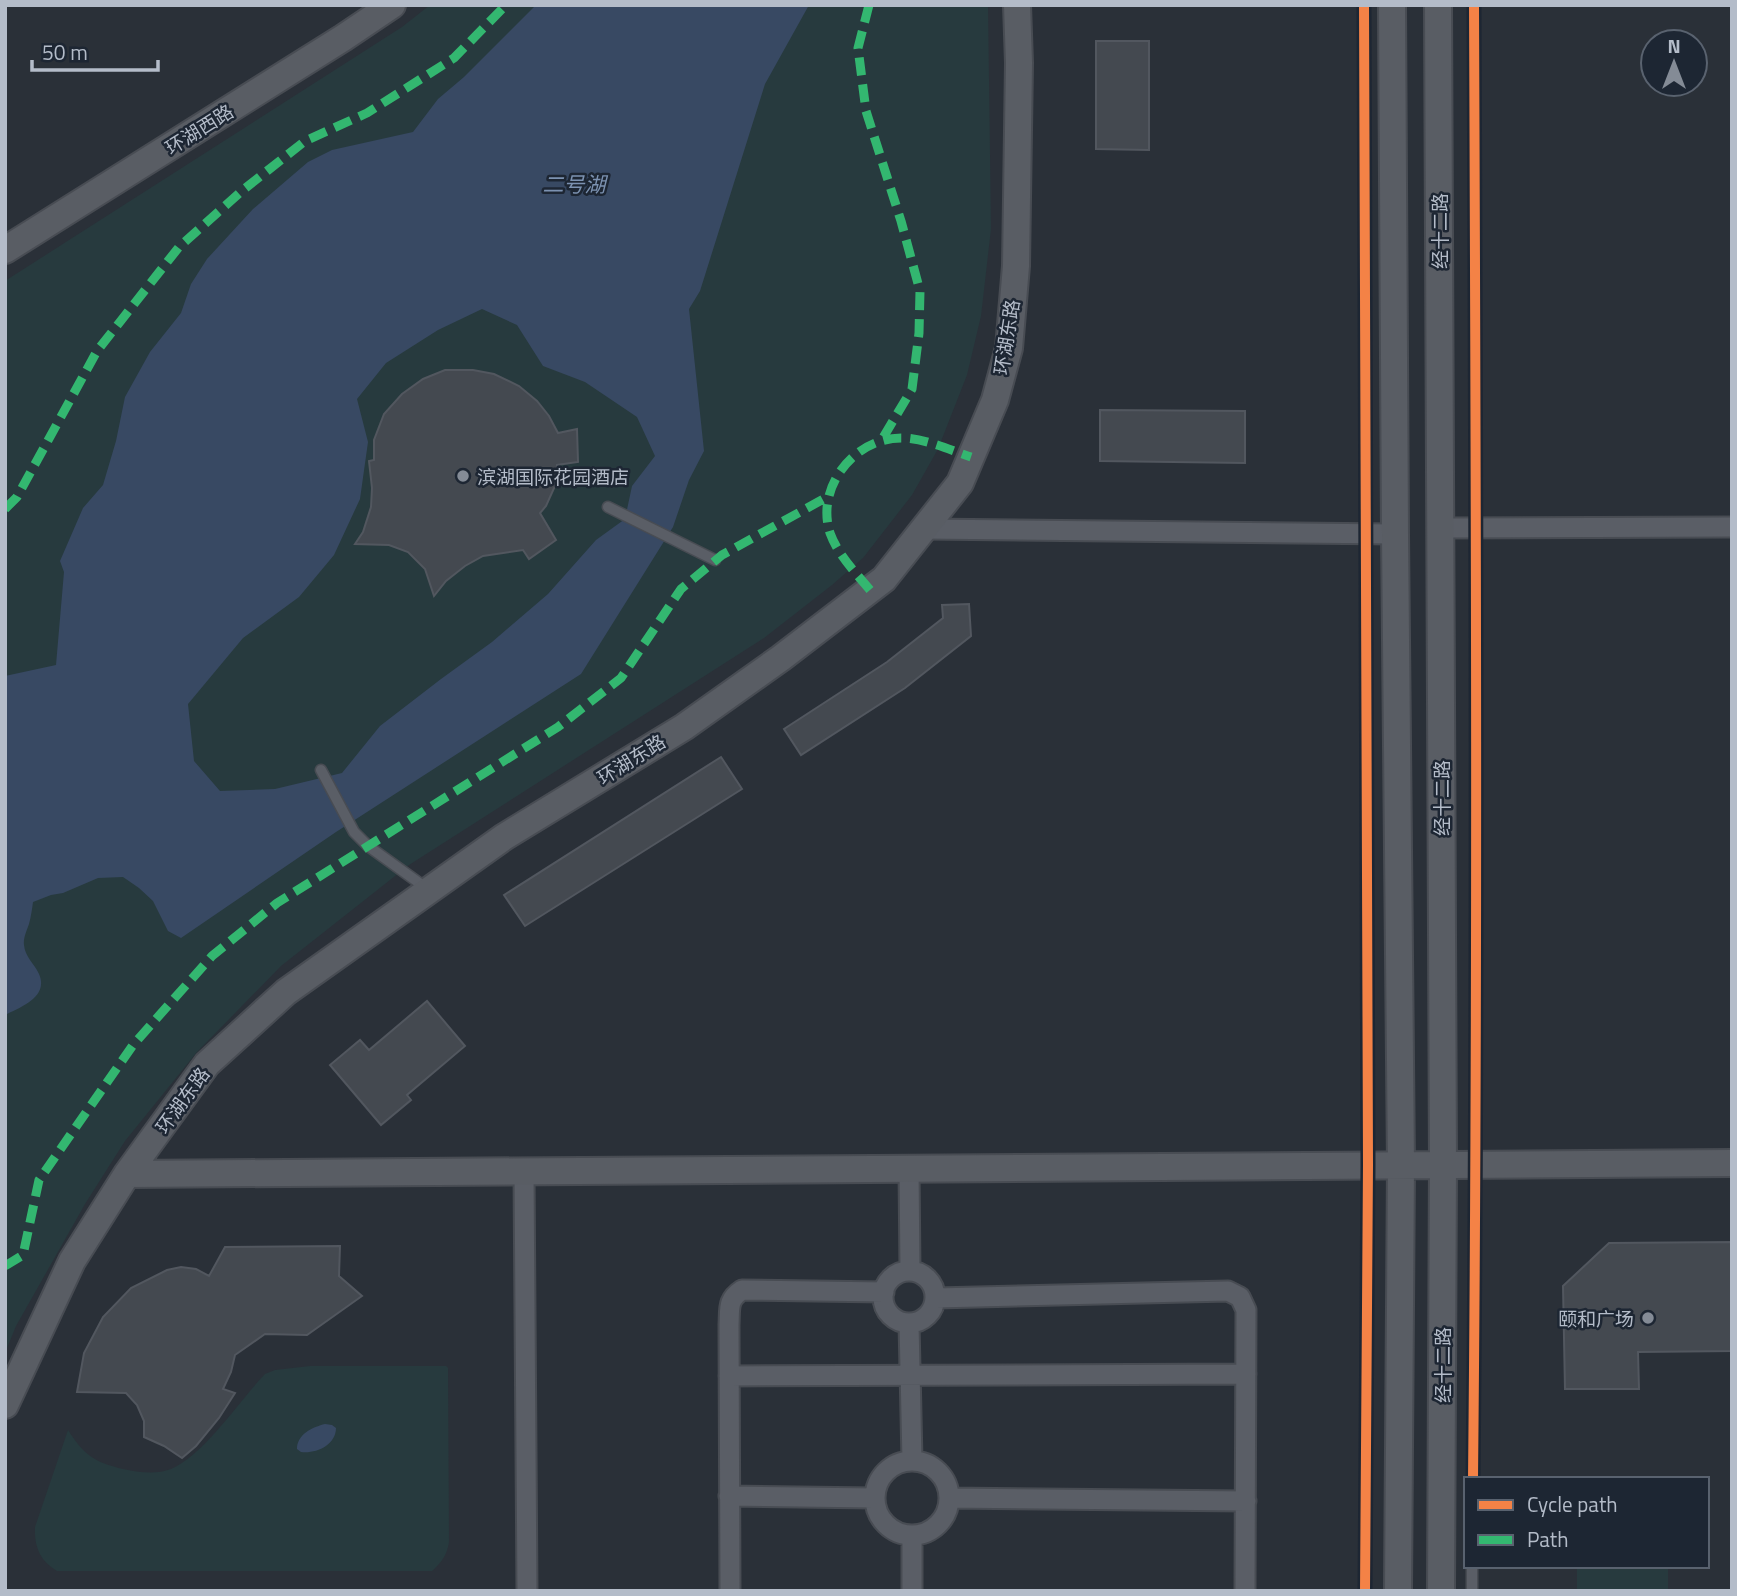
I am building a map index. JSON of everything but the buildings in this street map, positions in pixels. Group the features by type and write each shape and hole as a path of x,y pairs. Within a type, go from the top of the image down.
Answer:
{"street":[{"name":"环湖西路","path":"5,250 343,38 391,5"},
{"name":"环湖东路","path":"5,1405 72,1261 127,1174 207,1064 286,992 504,837 684,727 884,579 960,483 995,400 1009,348 1016,266 1019,63 1017,5"},
{"path":"1392,5 1401,1165 1398,1591"},
{"name":"经十二路","path":"1438,5 1443,1165 1441,1591"},
{"path":"1440,528 1732,527"},
{"path":"925,529 1395,534"},
{"path":"127,1174 1732,1163"},
{"path":"909,1169 910,1271"},
{"path":"524,1172 527,1591"},
{"path":"910,1271 931,1282 936,1298 925,1319 909,1323 901,1322 888,1312 884,1305 884,1292 894,1276 910,1271"},
{"path":"730,1591 730,1301 742,1290 884,1292"},
{"path":"936,1298 1228,1291 1240,1297 1246,1310 1245,1591"},
{"path":"909,1323 912,1461"},
{"path":"729,1376 1246,1374"},
{"path":"912,1461 921,1462 938,1472 947,1488 948,1497 944,1516 938,1524 921,1534 912,1535 902,1534 885,1524 879,1516 874,1497 879,1479 885,1472 902,1462 912,1461"},
{"path":"729,1496 874,1497"},
{"path":"948,1497 1246,1502"},
{"path":"912,1535 912,1591"}],"lane":[{"path":"1364,5 1368,1166 1365,1591"},
{"path":"1473,1477 1476,1166 1474,5"},
{"path":"608,507 715,560"},
{"path":"321,770 354,832 368,846 429,890"},
{"path":"1472,1568 1472,1591"}],"green space":[{"path":"430,5 988,5 991,229 981,316 967,375 938,449 912,495 863,558 832,585 764,638 409,865 281,966 197,1052 125,1141 85,1204 16,1326 5,1353 5,281 402,27"},
{"path":"310,1366 448,1368 449,1542 444,1558 432,1571 57,1571 42,1558 37,1547 35,1527 68,1430 79,1446 104,1463 140,1472 165,1471 184,1462 209,1440 265,1374 275,1370"},
{"path":"1577,1568 1668,1568 1668,1591 1577,1591"}],"water":[{"name":"二号湖","path":"536,5 809,5 765,84 700,291 689,309 704,451 689,480 673,527 581,674 336,832 181,938 168,931 153,901 123,877 98,878 33,902 24,945 39,974 40,989 32,1000 5,1015 5,676 56,665 64,572 60,561 83,508 103,485 125,397 150,352 181,313 191,284 207,259 253,209 308,162 332,150 413,132 438,99 464,77","holes":["482,309 517,325 543,366 585,382 637,417 655,456 632,486 625,519 596,540 548,594 492,642 380,726 342,773 275,789 220,791 194,761 188,704 243,638 299,597 334,555 360,499 368,442 357,399 386,363 438,330"]},
{"path":"325,1424 336,1428 329,1444 313,1451 301,1452 297,1449 303,1435"}],"marked path":[{"path":"5,509 17,497 97,351 179,247 243,190 305,141 367,113 454,58 506,5"},
{"path":"869,5 858,48 866,111 920,291 919,333 912,389 881,441"},
{"path":"870,590 842,556 830,533 828,498 843,467 870,445 904,438 971,457"},
{"path":"5,1266 23,1255 39,1180 133,1045 212,956 277,903 558,727 621,678 681,589 722,555 829,496"}],"cycle path":[{"path":"1364,5 1368,1165 1365,1591"},
{"path":"1473,1477 1476,926 1474,5"}],"place":[{"name":"滨湖国际花园酒店","path":"463,476"},
{"name":"颐和广场","path":"1648,1318"}]}
